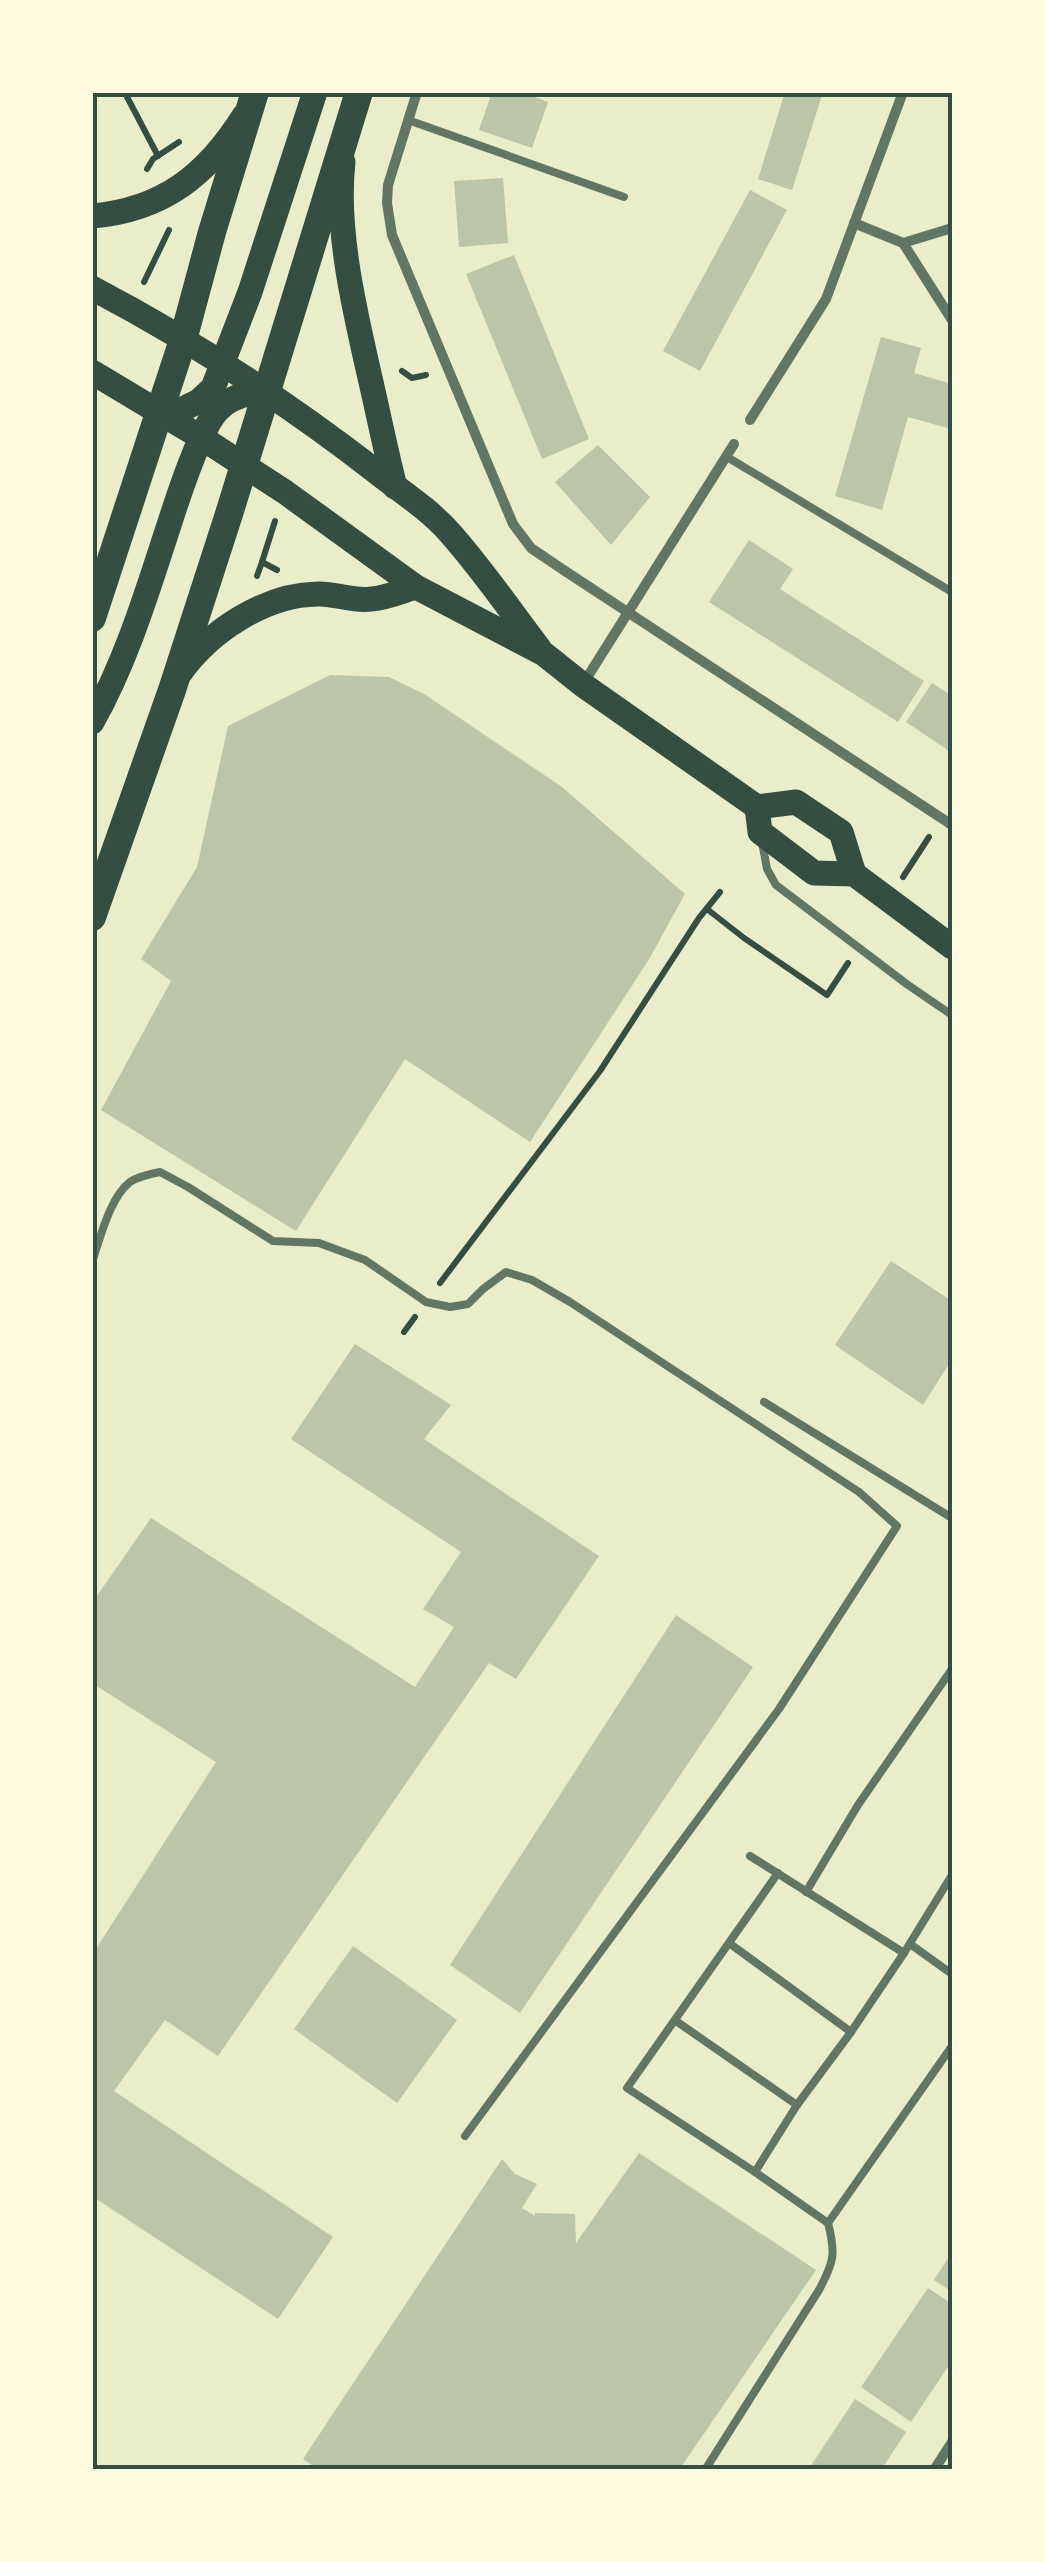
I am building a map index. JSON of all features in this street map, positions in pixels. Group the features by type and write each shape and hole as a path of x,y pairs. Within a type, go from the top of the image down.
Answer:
{"highway":[{"path":"92,917 172,690 359,92"},
{"path":"92,618 183,340 253,97"}],"main road":[{"path":"159,412 179,411 200,402 213,388 250,292 315,92"},
{"path":"92,216 119,214 157,201 182,186 207,164 235,130 253,97"},
{"path":"349,124 342,171 348,272 395,487"},
{"path":"92,288 266,393 395,487 449,531 544,654"},
{"path":"92,372 243,464 416,587 544,654 759,820 814,873 854,874 952,948"},
{"path":"92,722 119,669 180,493 213,416 229,400 249,392 266,393"},
{"path":"172,690 204,643 260,608 316,594 370,600 416,587"},
{"path":"759,820 796,802 842,832 854,874"}],"street":[{"path":"417,92 388,186 386,203 392,235 513,524 531,548 952,825"},
{"path":"750,420 826,299 903,92"},
{"path":"854,224 903,243 952,320"},
{"path":"903,243 952,228"},
{"path":"583,685 734,444"},
{"path":"934,2470 952,2442"}],"lane":[{"path":"408,120 624,198"},
{"path":"727,457 952,592"},
{"path":"759,820 768,869 776,885 952,1015"},
{"path":"92,1262 107,1216 127,1184 160,1172 273,1241 319,1244 365,1260 426,1302 450,1307 468,1304 506,1272 532,1280 859,1492 897,1526 778,1709 465,2136"},
{"path":"764,1402 952,1518"},
{"path":"806,1892 858,1806 952,1669"},
{"path":"750,1856 904,1953"},
{"path":"705,2470 819,2290 832,2266 833,2243 828,2223 628,2088 778,1874"},
{"path":"756,2172 952,1876"},
{"path":"729,1942 851,2032"},
{"path":"910,1944 952,1974"},
{"path":"676,2021 797,2105"},
{"path":"828,2223 952,2046"}],"path":[{"path":"125,92 158,156"},
{"path":"147,276 170,230"},
{"path":"262,562 276,520"},
{"path":"404,1332 600,1071 720,892"},
{"path":"707,909 827,995"}],"building":[{"path":"492,92 522,92 548,102 532,148 479,130"},
{"path":"785,92 823,92 792,190 758,179"},
{"path":"503,178 508,243 459,247 454,181"},
{"path":"750,190 787,210 700,371 663,351"},
{"path":"514,255 589,439 542,459 466,274"},
{"path":"881,337 921,348 914,373 952,384 951,429 908,417 882,510 835,496"},
{"path":"598,445 650,497 611,545 555,482"},
{"path":"749,540 793,569 780,589 924,681 898,722 709,602"},
{"path":"330,675 389,677 424,694 562,787 685,894 648,961 530,1142 405,1059 296,1231 101,1110 171,981 141,959 197,867 228,726"},
{"path":"932,683 952,696 952,753 906,722"},
{"path":"891,1261 952,1301 952,1359 923,1405 835,1345"},
{"path":"355,1344 451,1405 424,1439 599,1556 516,1679 489,1663 218,2056 165,2020 114,2091 333,2237 278,2319 92,2196 92,1955 216,1762 92,1683 92,1603 151,1518 415,1687 454,1627 423,1609 461,1552 291,1439"},
{"path":"676,1615 753,1667 520,2013 450,1965"},
{"path":"353,1946 457,2020 397,2103 294,2029"},
{"path":"639,2153 816,2270 679,2470 319,2470 303,2459 502,2159 515,2174 537,2184 522,2208 535,2216 575,2214 576,2243"},
{"path":"952,2252 952,2292 934,2280"},
{"path":"928,2288 952,2304 952,2361 911,2422 861,2387"},
{"path":"855,2399 906,2432 881,2470 808,2470"}]}
